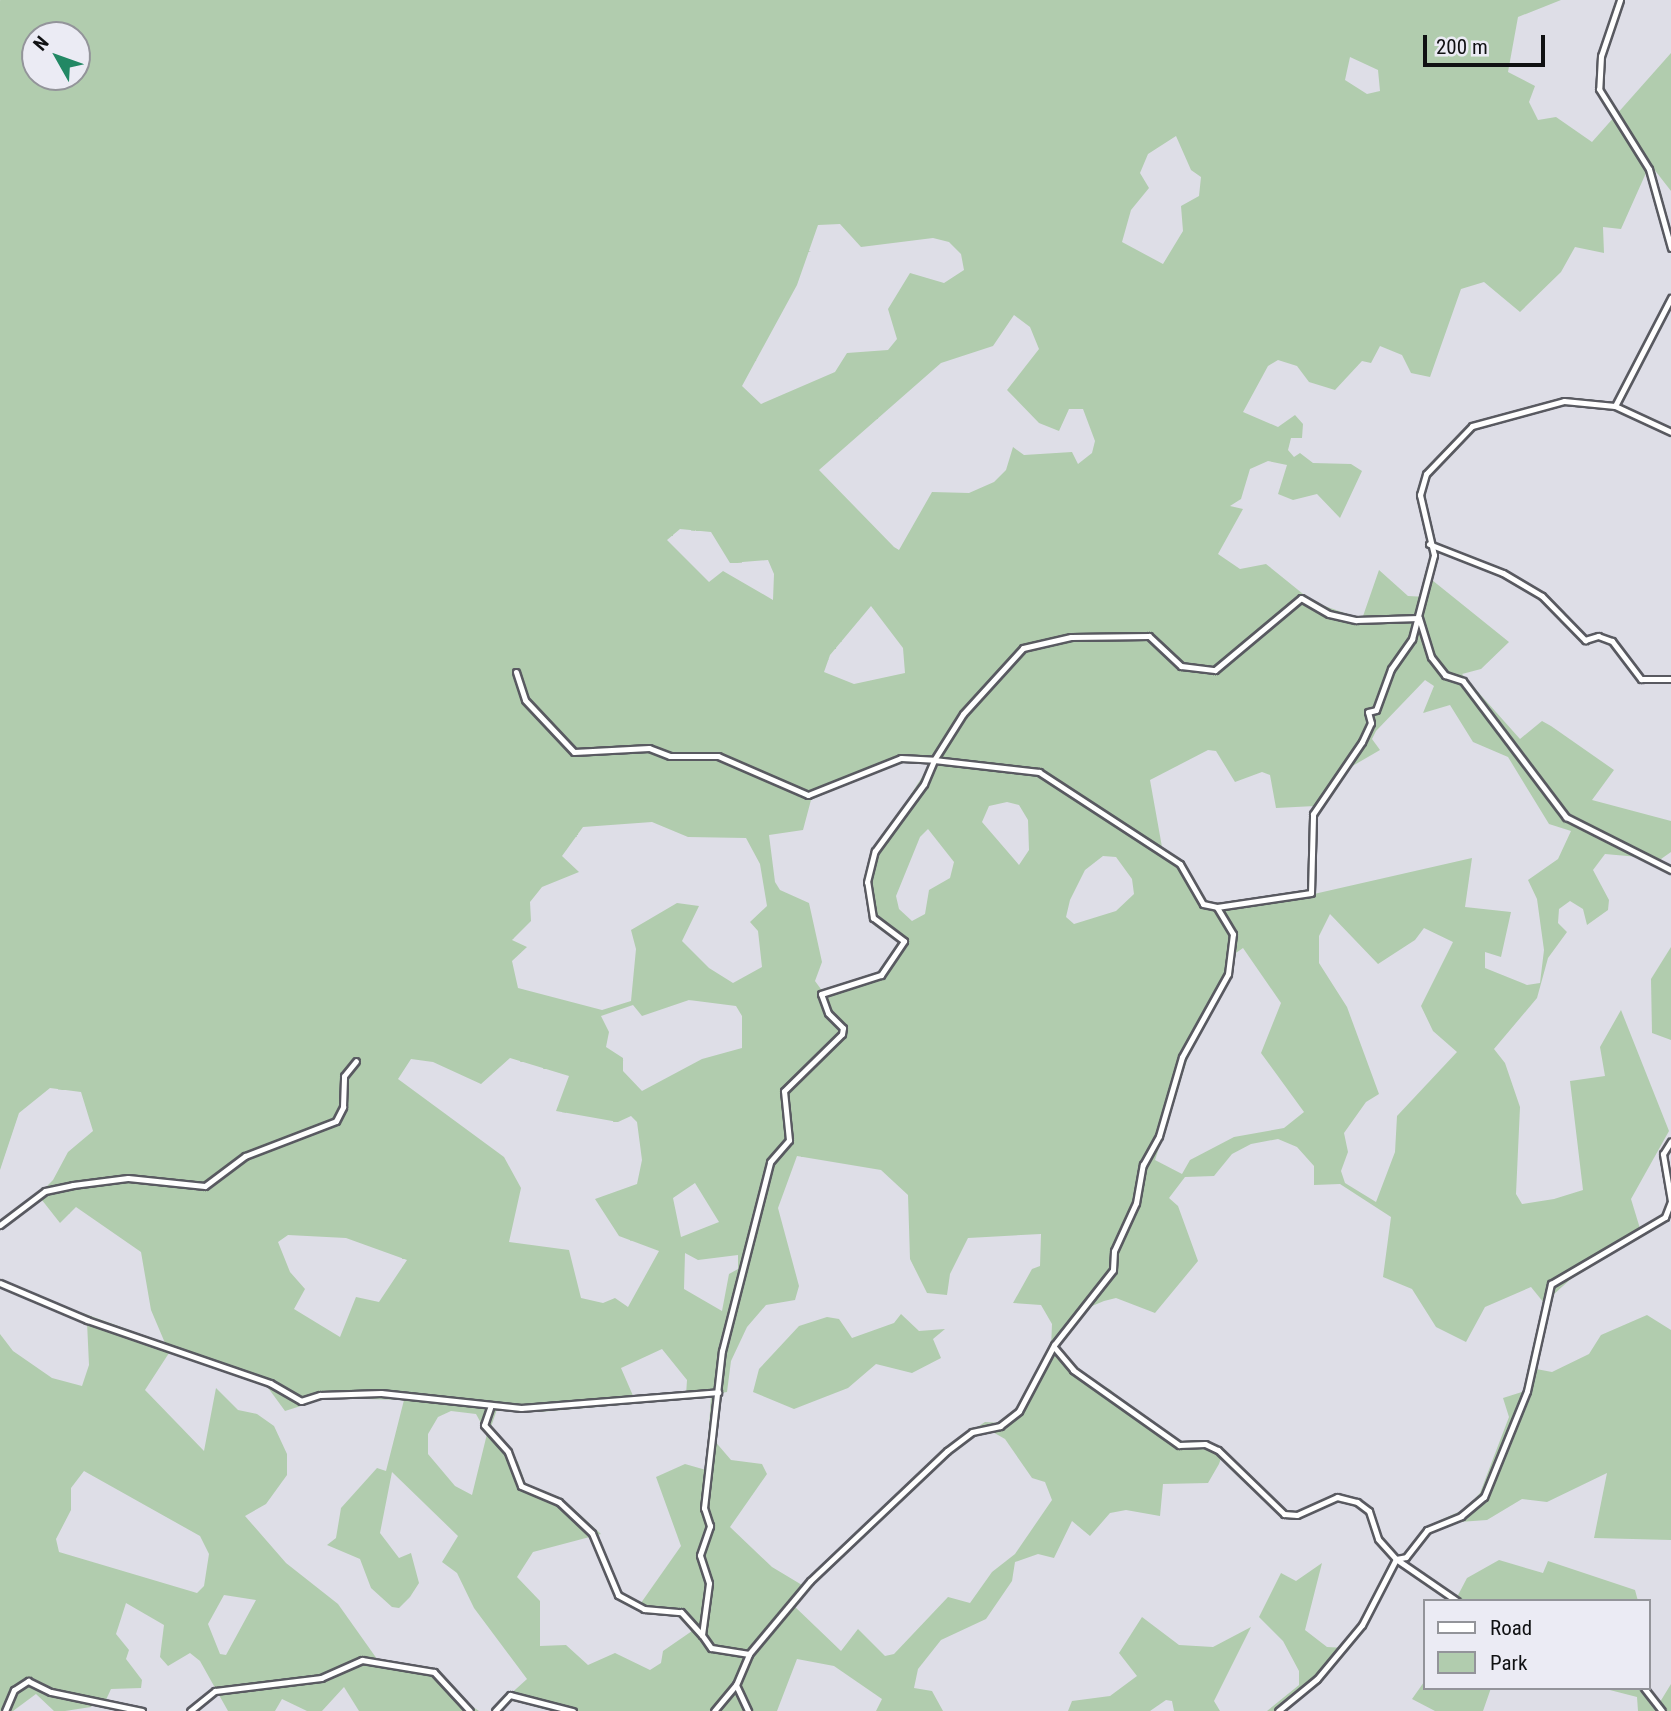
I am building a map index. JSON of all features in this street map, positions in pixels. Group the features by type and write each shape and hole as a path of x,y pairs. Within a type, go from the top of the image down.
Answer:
{"street":[{"path":"1620,0 1601,56 1599,89 1649,169 1671,248"},
{"path":"1615,406 1671,298"},
{"path":"516,672 526,700 561,741 581,754 649,748 670,756 718,756 807,795 901,758 1045,775 1180,864 1203,904 1217,908 1311,893 1313,814 1362,742 1371,723 1368,712 1376,710 1419,618 1434,555 1429,544 1420,495 1426,474 1464,432 1564,401 1615,406 1671,432"},
{"path":"1429,544 1503,573 1542,596 1585,640 1598,636 1612,641 1641,679 1671,679"},
{"path":"702,1635 709,1583 700,1555 710,1526 704,1508 722,1351 770,1162 789,1140 784,1091 842,1034 844,1027 828,1013 821,995 881,975 904,941 873,918 867,882 876,851 924,784 934,760 962,714 1023,648 1071,637 1149,636 1181,666 1215,670 1301,598 1329,614 1356,620 1419,618"},
{"path":"1419,618 1431,657 1445,675 1469,688 1566,817 1671,870"},
{"path":"714,1711 736,1685 749,1654 810,1581 947,1451 972,1433 1000,1426 1019,1411 1054,1345 1113,1270 1114,1251 1136,1203 1143,1165 1159,1136 1182,1057 1228,974 1233,934 1217,908"},
{"path":"0,1225 45,1191 76,1184 128,1178 205,1186 244,1156 336,1121 343,1107 344,1076 356,1061"},
{"path":"1396,1559 1406,1557 1427,1530 1461,1516 1484,1497 1527,1391 1551,1284 1668,1217 1671,1201 1663,1154 1671,1141"},
{"path":"0,1283 87,1320 270,1383 301,1401 320,1395 381,1393 521,1408 718,1392"},
{"path":"1054,1345 1055,1354 1073,1370 1179,1445 1205,1444 1218,1450 1284,1514 1297,1515 1337,1497 1357,1502 1369,1511 1378,1539 1396,1559 1454,1599"},
{"path":"491,1405 484,1425 508,1452 521,1486 559,1502 592,1533 618,1595 644,1609 681,1612 710,1648 749,1654"},
{"path":"1278,1711 1317,1679 1362,1625 1396,1559"},
{"path":"190,1711 215,1691 321,1678 362,1660 434,1672 470,1711"},
{"path":"5,1711 14,1690 28,1681 51,1692 142,1711"},
{"path":"736,1685 748,1711"},
{"path":"1646,1690 1662,1711"},
{"path":"495,1711 510,1695 573,1711"}],"green space":[{"path":"0,0 1561,0 1518,17 1508,72 1535,86 1529,102 1538,120 1556,117 1592,142 1671,53 1671,191 1650,164 1621,229 1603,227 1604,253 1575,247 1561,272 1520,312 1484,282 1461,289 1430,377 1411,373 1402,355 1380,346 1371,363 1362,361 1335,390 1309,382 1297,366 1278,360 1268,366 1243,412 1278,427 1295,415 1303,424 1302,438 1291,438 1288,450 1294,457 1300,453 1313,463 1351,464 1362,471 1340,518 1317,494 1293,500 1278,494 1287,465 1268,461 1250,469 1241,499 1230,506 1243,509 1218,554 1240,569 1266,564 1313,602 1362,619 1379,570 1408,596 1427,597 1432,580 1509,642 1481,669 1462,674 1520,739 1542,721 1614,770 1592,800 1671,821 1671,852 1661,859 1605,854 1593,870 1609,900 1608,910 1587,925 1583,909 1570,901 1559,909 1558,923 1567,932 1548,958 1537,998 1494,1049 1505,1063 1520,1107 1516,1194 1522,1204 1554,1199 1583,1190 1570,1081 1605,1076 1600,1047 1621,1010 1669,1131 1631,1199 1642,1235 1592,1260 1544,1303 1531,1287 1485,1307 1466,1342 1436,1327 1412,1289 1383,1277 1391,1217 1340,1184 1314,1185 1314,1166 1297,1147 1278,1139 1251,1144 1232,1154 1214,1176 1185,1177 1169,1198 1178,1206 1198,1261 1155,1313 1116,1298 1104,1301 1092,1306 1055,1347 1071,1368 1111,1390 1129,1415 1179,1447 1213,1449 1222,1455 1219,1464 1208,1483 1163,1484 1160,1516 1126,1510 1110,1513 1090,1536 1072,1521 1054,1558 1038,1554 1015,1562 1012,1581 986,1619 941,1640 918,1669 914,1688 932,1691 943,1711 876,1711 882,1699 834,1666 797,1659 777,1711 552,1711 509,1700 500,1711 492,1711 527,1679 474,1608 457,1573 442,1562 458,1536 392,1472 380,1533 399,1558 411,1553 419,1583 410,1597 399,1608 392,1607 371,1588 360,1559 327,1545 336,1538 341,1508 377,1468 386,1471 404,1400 326,1398 285,1411 266,1385 169,1353 145,1390 204,1451 216,1388 238,1410 257,1414 274,1426 287,1454 287,1475 266,1504 245,1516 286,1563 338,1604 377,1659 440,1671 461,1699 479,1711 359,1711 344,1687 322,1711 307,1711 282,1699 275,1711 228,1711 200,1661 190,1653 168,1666 160,1657 164,1625 126,1603 116,1634 129,1650 126,1659 142,1680 141,1688 111,1689 105,1702 96,1699 91,1707 65,1711 54,1711 36,1694 13,1711 0,1711 0,1334 13,1351 52,1378 82,1386 89,1365 87,1322 77,1316 80,1312 165,1343 151,1310 141,1252 76,1207 60,1223 38,1195 53,1180 68,1152 93,1131 81,1092 50,1088 19,1113 0,1170","holes":["1350,57 1378,70 1380,91 1367,94 1345,80","1176,136 1191,170 1201,177 1199,196 1181,206 1183,231 1163,264 1122,242 1131,210 1149,188 1140,173 1148,154","840,224 861,247 933,238 949,242 961,254 964,270 944,283 910,273 888,309 897,339 888,350 847,353 835,372 761,404 742,386 797,285 818,225","1014,315 1030,327 1039,349 1007,390 1039,423 1059,431 1069,409 1083,409 1095,441 1092,453 1078,464 1072,452 1024,455 1013,447 1006,470 994,482 969,493 932,492 899,550 819,470 941,363 993,346","680,529 711,532 730,563 768,560 774,574 773,600 723,571 709,582 667,540","871,606 903,648 905,673 854,684 824,672 830,655","1425,680 1434,686 1423,713 1450,705 1473,742 1508,757 1549,824 1571,831 1558,859 1528,880 1537,899 1544,950 1540,983 1527,985 1485,968 1485,952 1501,957 1511,912 1465,907 1472,858 1314,894 1315,816 1349,768 1380,750 1372,739 1376,731","1208,750 1216,751 1235,782 1262,772 1270,775 1276,808 1315,806 1307,892 1210,906 1183,864 1162,847 1150,780","894,763 931,763 874,852 863,883 875,926 902,941 881,974 823,992 815,981 822,962 809,903 780,890 775,882 769,835 803,830 811,800","1007,802 1019,805 1028,820 1029,850 1019,865 982,822 989,806","652,822 688,837 746,838 760,864 767,906 750,922 758,931 762,967 733,983 709,968 682,941 699,906 677,903 631,930 636,949 631,1001 602,1010 518,988 512,961 527,947 512,940 531,921 530,902 542,887 579,872 562,856 583,827","928,829 954,862 950,878 929,890 925,914 912,921 899,909 896,896 920,837","1103,856 1116,857 1132,879 1134,894 1116,911 1074,924 1066,917 1070,900 1085,870","1330,914 1378,964 1415,940 1424,928 1453,942 1421,1006 1433,1031 1457,1052 1397,1116 1395,1152 1376,1202 1345,1183 1341,1171 1348,1152 1344,1133 1366,1102 1379,1094 1347,1007 1319,963 1319,936","1243,948 1281,1003 1261,1053 1304,1112 1284,1128 1234,1137 1190,1160 1182,1174 1155,1160 1191,1048 1232,973 1233,955","689,1000 736,1006 742,1016 742,1048 702,1059 642,1091 623,1071 623,1058 606,1047 609,1032 601,1016 633,1005 642,1016","510,1058 569,1076 556,1111 618,1122 631,1116 637,1122 642,1160 637,1184 595,1199 619,1236 659,1251 628,1307 615,1298 603,1303 581,1298 569,1250 509,1242 521,1188 504,1157 398,1079 411,1059 433,1062 481,1084","797,1156 881,1170 908,1195 910,1259 927,1293 947,1295 950,1274 968,1238 1041,1234 1040,1266 1032,1269 1013,1303 1041,1305 1052,1324 1051,1348 1013,1414 1003,1423 985,1422 955,1442 802,1585 772,1567 730,1527 767,1474 762,1464 731,1460 713,1439 721,1393 727,1392 731,1361 747,1327 766,1305 795,1300 799,1286 778,1208","695,1183 719,1222 681,1237 673,1198","288,1235 346,1238 407,1260 379,1302 356,1297 340,1337 294,1309 305,1289 290,1272 278,1242","685,1253 698,1260 738,1255 738,1269 729,1274 722,1311 684,1289","662,1349 687,1380 686,1395 634,1398 621,1368","711,1397 706,1470 685,1464 656,1477 681,1546 636,1610 685,1618 692,1631 663,1651 661,1663 650,1670 615,1653 588,1665 566,1645 540,1646 540,1601 517,1577 533,1552 601,1534 562,1498 526,1485 518,1462 490,1430 497,1409 540,1412","451,1411 476,1414 487,1434 472,1495 455,1486 428,1454 428,1434 438,1417","991,1431 1005,1439 1032,1478 1045,1482 1052,1500 1015,1554 992,1572 970,1603 948,1597 894,1654 885,1656 858,1629 841,1651 792,1604 965,1440","84,1471 200,1536 209,1554 204,1586 197,1593 59,1552 56,1539 71,1510 71,1488","224,1595 256,1600 226,1655 220,1654 208,1624"]},
{"path":"1671,947 1671,1040 1652,1033 1651,979"},
{"path":"901,1314 919,1331 945,1329 933,1339 941,1358 912,1373 876,1364 848,1388 794,1409 753,1392 759,1369 799,1326 827,1317 839,1319 852,1338 894,1323"},
{"path":"1647,1315 1671,1330 1671,1540 1594,1538 1607,1473 1547,1502 1522,1499 1487,1520 1445,1523 1431,1530 1409,1561 1405,1553 1425,1527 1465,1509 1480,1493 1509,1417 1503,1398 1525,1391 1531,1368 1552,1372 1589,1354 1601,1335"},
{"path":"1499,1560 1543,1573 1548,1561 1635,1590 1637,1599 1456,1599 1467,1578"},
{"path":"1322,1563 1305,1630 1327,1647 1346,1648 1326,1674 1281,1711 1267,1711 1299,1685 1299,1671 1283,1641 1259,1617 1281,1573 1296,1581"},
{"path":"1142,1617 1179,1645 1213,1647 1251,1627 1214,1701 1220,1711 1174,1711 1172,1701 1166,1700 1150,1711 1068,1711 1072,1701 1110,1696 1137,1676 1119,1653"},
{"path":"1671,1684 1671,1711 1638,1711 1637,1697 1610,1690 1649,1690 1660,1702"},
{"path":"1422,1685 1422,1690 1490,1690 1483,1711 1435,1711 1412,1699"}]}
